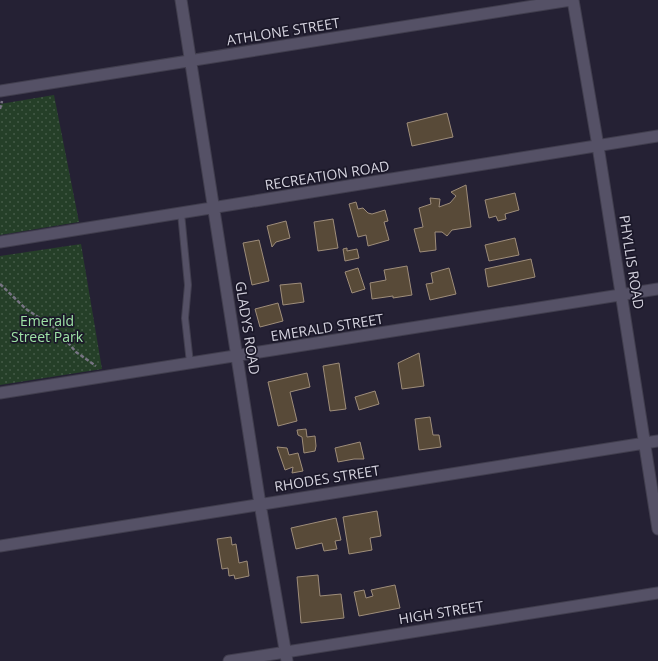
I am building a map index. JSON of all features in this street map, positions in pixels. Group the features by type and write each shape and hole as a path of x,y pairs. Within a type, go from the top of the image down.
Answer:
{"street":[{"name":"GLADYS ROAD","path":"181,0 260,504 286,657"},
{"name":"ATHLONE STREET","path":"0,91 572,0"},
{"name":"PHYLLIS ROAD","path":"572,0 598,146 646,443 658,530"},
{"name":"RECREATION ROAD","path":"0,242 658,136"},
{"name":"EMERALD STREET","path":"0,393 658,288"},
{"name":"RHODES STREET","path":"0,546 658,441"},
{"name":"HIGH STREET","path":"229,661 286,657 658,593"}],"lane":[{"path":"181,214 188,285 185,318 190,363"}],"path":[{"path":"0,284 26,309 56,329 76,352 111,375"}],"green space":[{"path":"54,95 79,222 0,235 0,104"},
{"name":"Emerald Street Park","path":"81,244 102,369 0,385 0,256"}],"building":[{"path":"447,113 453,137 412,146 407,123"},
{"path":"466,185 471,227 452,230 447,236 442,232 435,232 436,250 420,252 414,229 423,227 419,208 431,204 430,198 440,199 439,207 450,203 456,196 451,192"},
{"path":"515,193 519,210 505,214 506,219 498,221 496,216 489,218 485,200"},
{"path":"356,202 358,209 363,208 368,213 372,214 385,210 388,221 384,222 389,240 368,246 366,235 358,237 349,204"},
{"path":"333,219 338,248 318,251 314,222"},
{"path":"286,221 290,238 276,242 272,247 267,226"},
{"path":"515,238 519,255 489,261 485,245"},
{"path":"259,240 269,281 252,285 243,243"},
{"path":"347,248 347,251 357,249 359,258 345,261 343,249"},
{"path":"531,259 535,277 488,287 485,269"},
{"path":"407,266 412,295 372,299 370,283 386,280 384,270"},
{"path":"358,268 365,289 352,293 345,272"},
{"path":"449,268 456,294 430,300 426,284 433,283 431,273"},
{"path":"301,283 304,302 283,305 280,285"},
{"path":"278,303 283,321 260,327 255,309"},
{"path":"419,353 424,386 402,389 398,363"},
{"path":"339,363 346,409 330,411 323,366"},
{"path":"307,373 310,387 290,392 297,421 278,426 268,382"},
{"path":"375,391 379,404 359,410 355,397"},
{"path":"430,417 433,435 439,435 441,447 419,450 415,419"},
{"path":"306,429 307,437 315,436 316,446 315,451 304,453 302,437 298,435 297,430"},
{"path":"360,442 364,459 338,462 335,448"},
{"path":"277,447 287,448 289,455 298,453 303,471 292,473 293,467 285,470"},
{"path":"377,511 381,536 370,538 372,550 349,554 343,517"},
{"path":"336,518 341,540 335,541 337,549 324,551 322,543 296,549 291,528"},
{"path":"231,537 232,545 236,544 239,563 247,561 249,576 235,579 234,575 229,576 228,568 222,569 217,539"},
{"path":"318,575 320,596 341,594 344,618 301,623 297,577"},
{"path":"395,585 400,608 359,616 354,592 364,590 366,598 373,596 371,590"}]}
